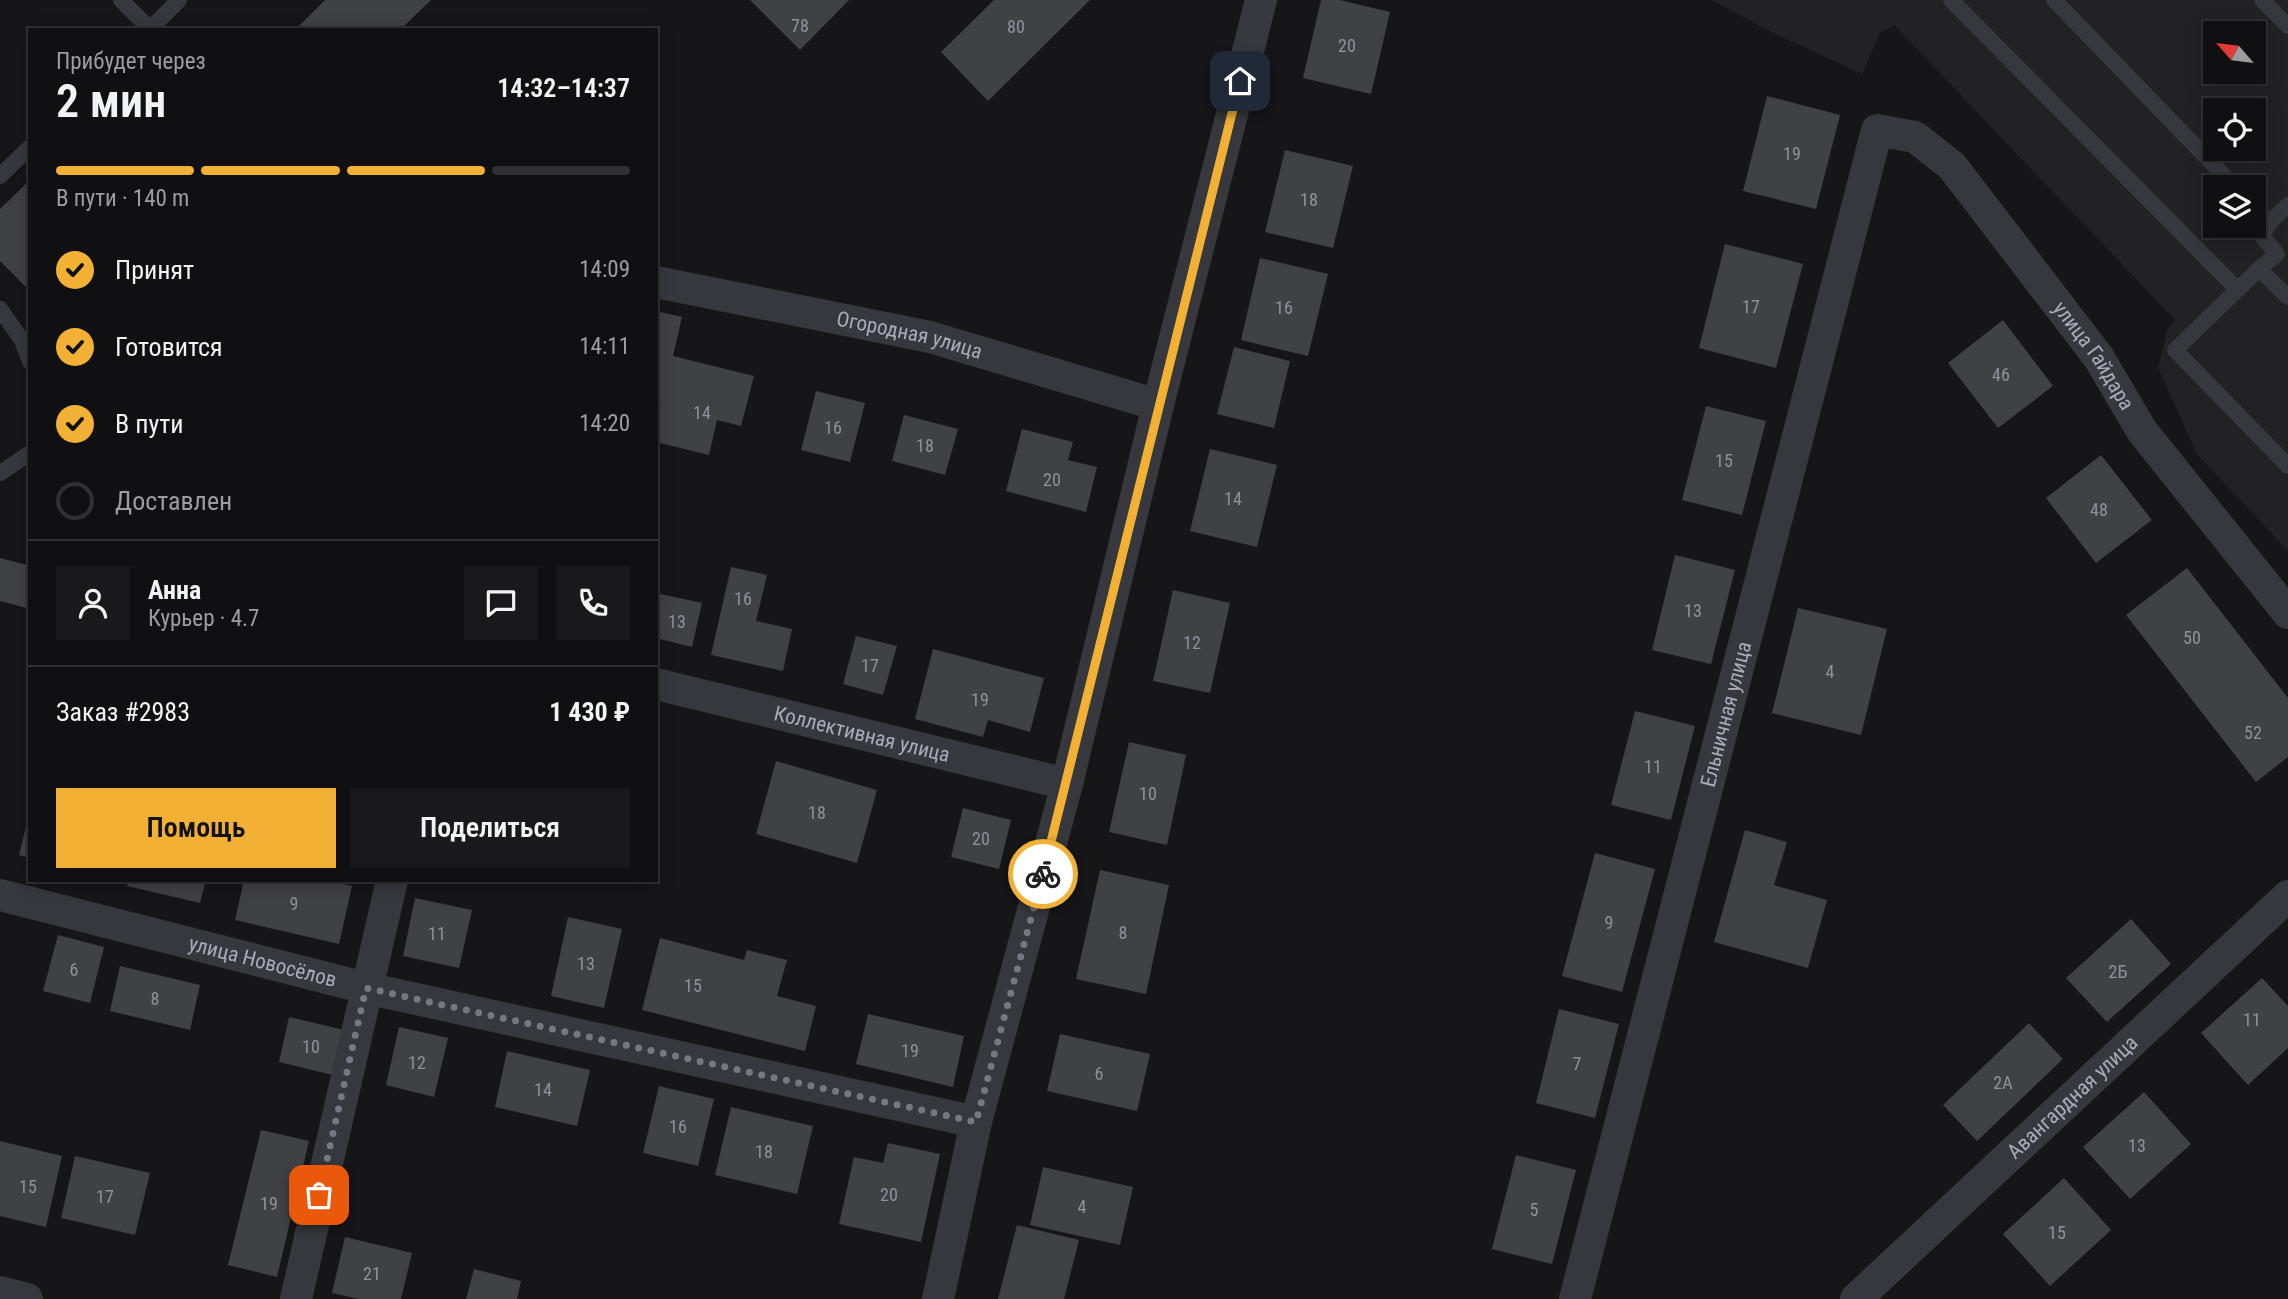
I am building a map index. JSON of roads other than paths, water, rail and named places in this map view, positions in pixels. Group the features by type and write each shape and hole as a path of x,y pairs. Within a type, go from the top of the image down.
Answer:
{"street":[{"path":"938,1299 976,1122 1067,784 1158,405 1261,0"},
{"name":"улица Гайдара","path":"1877,130 1915,137 1952,166 2099,358 2142,431 2288,613"},
{"name":"Ельничная улица","path":"1575,1299 1877,130"},
{"name":"Огородная улица","path":"658,282 930,337 1158,405"},
{"name":"Коллективная улица","path":"658,684 1067,784"},
{"path":"296,1299 392,882"},
{"name":"улица Новосёлов","path":"0,895 366,988 976,1122"},
{"name":"Авангардная улица","path":"1856,1299 2288,896"},
{"path":"0,1292 27,1299"}],"lane":[{"path":"121,0 149,28"},
{"path":"151,28 179,0"},
{"path":"1951,0 2237,289"},
{"path":"2054,0 2223,175"},
{"path":"2262,0 2288,26"},
{"path":"0,176 28,149"},
{"path":"2288,205 2269,223 2262,236 2277,254 2175,350 2288,466"},
{"path":"2266,220 2269,223"},
{"path":"2259,269 2288,297"},
{"path":"0,309 22,340 28,356"},
{"path":"0,473 28,454"}]}
